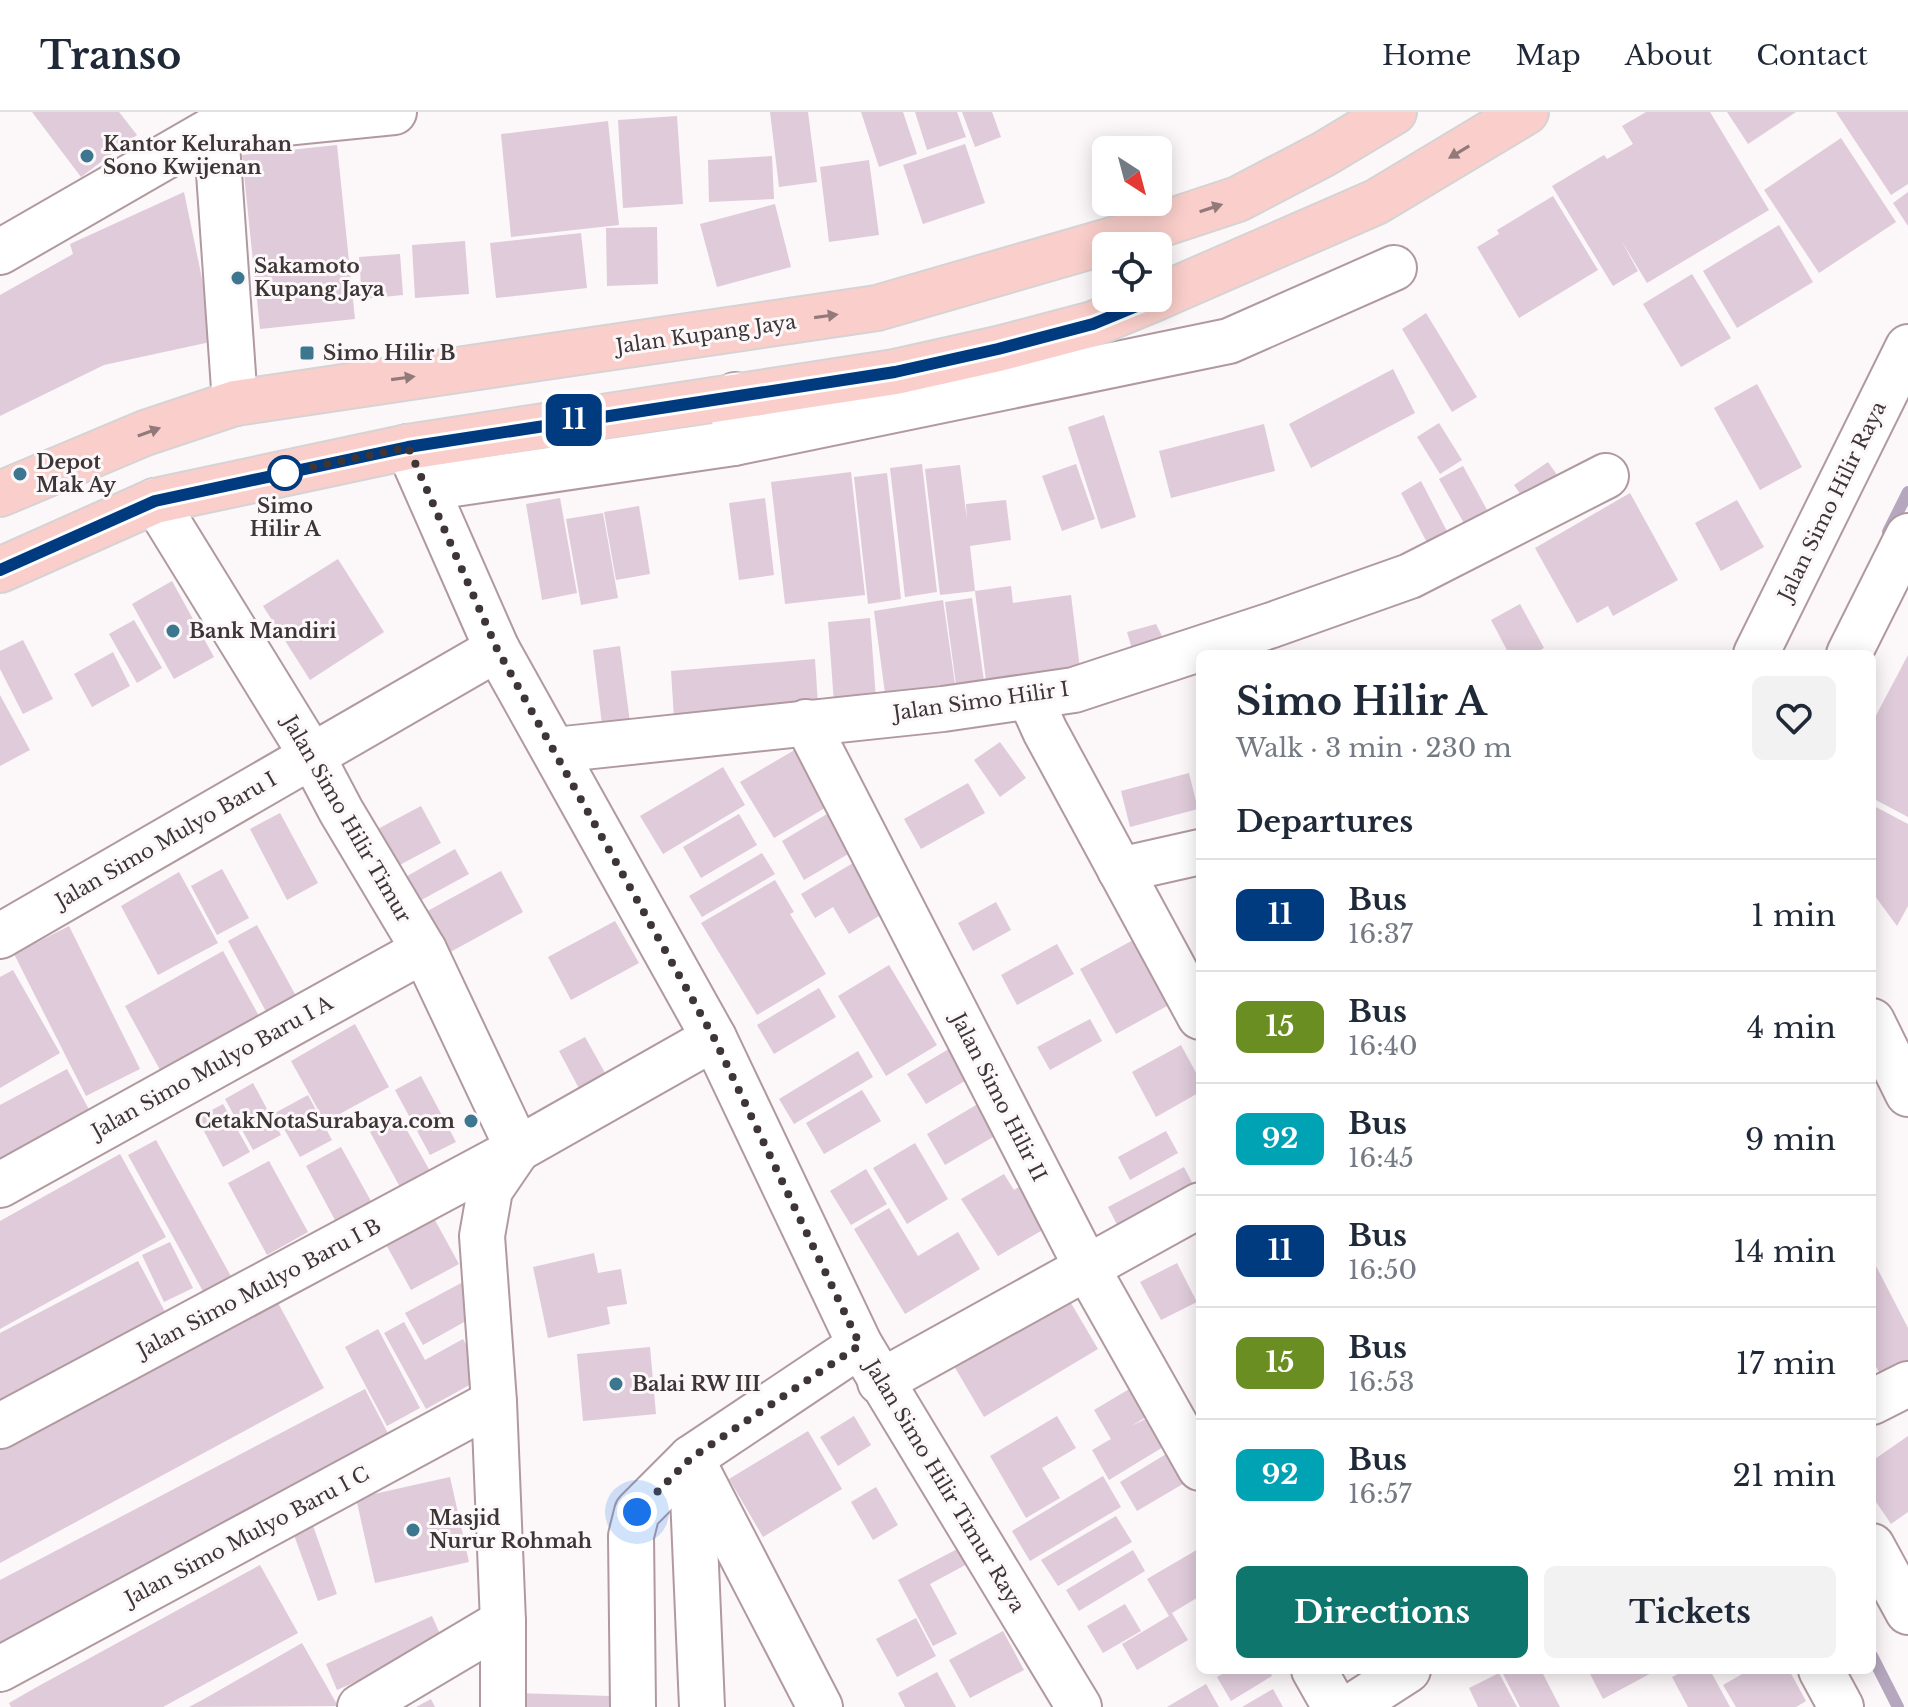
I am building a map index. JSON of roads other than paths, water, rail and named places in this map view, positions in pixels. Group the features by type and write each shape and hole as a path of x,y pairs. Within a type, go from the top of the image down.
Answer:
{"main road":[{"name":"Jalan Kupang Jaya","path":"0,494 145,433 235,403 877,308 1126,236 1238,199 1324,154 1394,112"},
{"path":"1172,291 1376,202 1526,112"},
{"path":"877,308 895,372"},
{"path":"0,570 155,501 408,447 895,372 1093,324 1123,312"}],"street":[{"path":"0,252 229,121 394,112"},
{"path":"229,121 235,403"},
{"path":"427,488 734,443 1229,341 1394,268"},
{"name":"Jalan Simo Hilir Raya","path":"1758,650 1908,347"},
{"path":"734,443 735,395"},
{"name":"Jalan Simo Hilir Timur Raya","path":"408,447 497,649 714,1038 870,1364 1079,1707"},
{"name":"Jalan Simo Hilir I","path":"555,750 943,709 1074,690 1410,576 1606,476"},
{"name":"Jalan Simo Hilir Timur","path":"155,501 312,756 424,950 518,1149"},
{"path":"1851,650 1908,536"},
{"name":"Jalan Simo Mulyo Baru I","path":"0,936 497,649"},
{"path":"1030,698 1196,1010"},
{"name":"Jalan Simo Hilir II","path":"806,722 1087,1268 1196,1461"},
{"path":"1120,870 1196,853"},
{"name":"Jalan Simo Mulyo Baru I A","path":"0,1185 424,950"},
{"path":"1876,1029 1908,1094"},
{"name":"Jalan Simo Mulyo Baru I B","path":"0,1426 518,1149 714,1038"},
{"path":"503,1707 503,1622 494,1402 482,1236 490,1190 518,1149"},
{"path":"633,1707 631,1536 637,1512 691,1458 870,1364 1087,1268 1196,1207"},
{"path":"1876,1400 1908,1384"},
{"name":"Jalan Simo Mulyo Baru I C","path":"0,1669 494,1402"},
{"path":"691,1458 702,1707"},
{"path":"691,1458 820,1707"},
{"path":"1876,1553 1908,1612"},
{"path":"360,1707 503,1622"},
{"path":"1316,1674 1335,1707"},
{"path":"1351,1707 1402,1674"}],"waterway":[{"path":"1888,532 1908,492"},
{"path":"1876,1664 1898,1707"}],"place":[{"name":"Kantor Kelurahan Sono Kwijenan","path":"87,156"},
{"name":"Sakamoto Kupang Jaya","path":"238,278"},
{"name":"Simo Hilir B","path":"307,353"},
{"name":"Simo Hilir A","path":"285,473"},
{"name":"Depot Mak Ay","path":"20,474"},
{"name":"Bank Mandiri","path":"173,631"},
{"name":"CetakNotaSurabaya.com","path":"471,1121"},
{"name":"Balai RW III","path":"616,1384"},
{"name":"Masjid Nurur Rohmah","path":"413,1530"}]}
